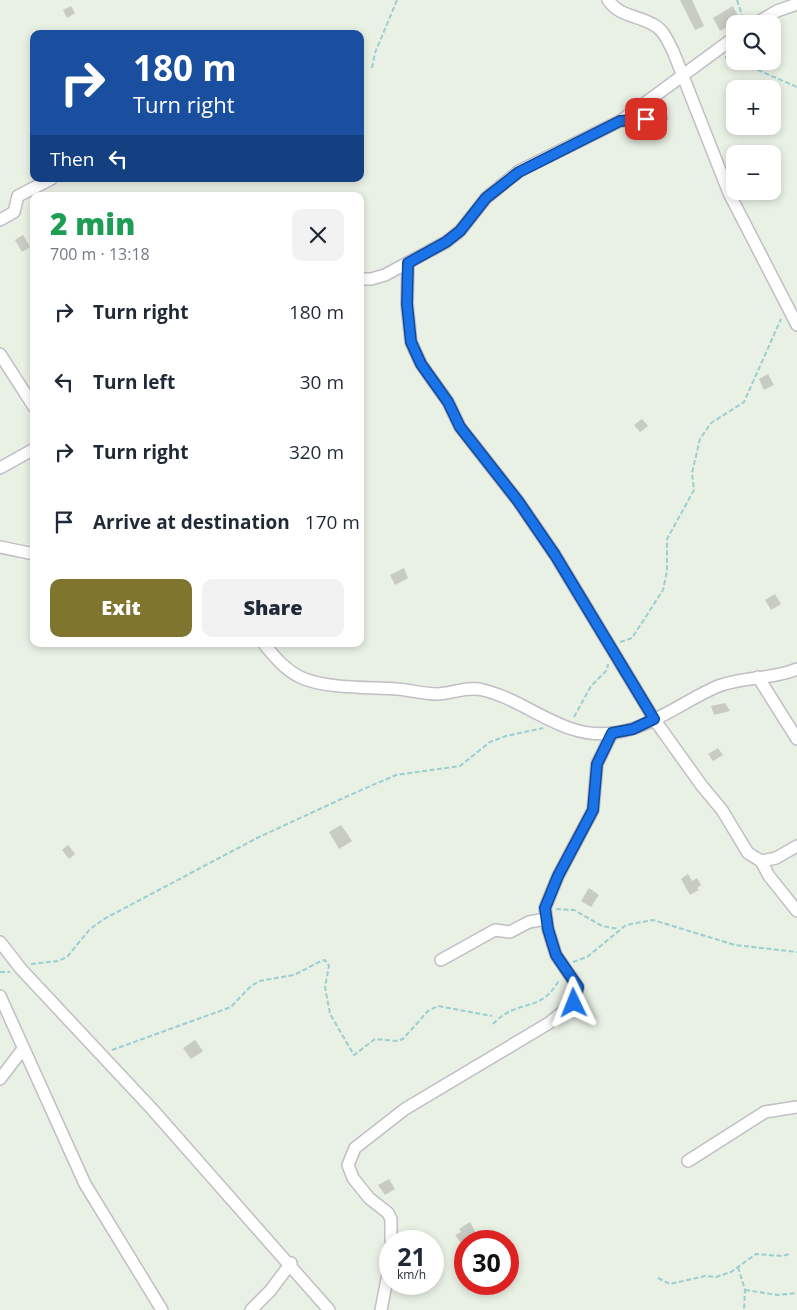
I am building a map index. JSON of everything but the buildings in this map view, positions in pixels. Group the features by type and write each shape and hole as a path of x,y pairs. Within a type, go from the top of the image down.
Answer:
{"street":[{"path":"608,0 620,12 654,25 661,30 673,51 728,193 797,325"},
{"path":"770,15 797,4"},
{"path":"364,278 371,279 408,263 446,242 460,231 486,198 519,172 620,121 726,44"},
{"path":"620,121 662,118"},
{"path":"0,220 14,212 18,196 45,182"},
{"path":"408,263 407,304 411,342 421,364 448,402 460,427 518,501 555,555 654,719 702,786 722,810 748,853 760,861 769,876 797,911"},
{"path":"0,354 30,402"},
{"path":"0,468 30,451"},
{"path":"0,547 30,553"},
{"path":"266,647 281,666 301,678 324,684 434,694 481,689 502,696 563,727 588,734 612,733 633,729 716,687 758,677 783,674 797,668"},
{"path":"758,677 797,739"},
{"path":"391,1230 391,1219 388,1213 369,1198 353,1178 348,1165 355,1148 405,1109 549,1023 574,1003 578,987 556,955 546,914 558,876 593,810 597,764 612,733"},
{"path":"760,861 776,858 797,846"},
{"path":"441,960 495,930 510,932 546,914"},
{"path":"0,942 22,969 105,1057 291,1263 330,1310"},
{"path":"0,996 85,1184 162,1310"},
{"path":"0,1079 23,1049"},
{"path":"688,1161 765,1112 797,1107"},
{"path":"251,1310 270,1292 291,1263"},
{"path":"381,1310 384,1295"}],"path":[{"path":"372,68 375,53 398,0"},
{"path":"737,0 742,15"},
{"path":"758,70 797,87"},
{"path":"22,969 30,964 58,961 67,957 90,929 104,919 257,838 350,795 396,776 460,766 490,742 506,736 563,727 591,686 607,670 608,652 612,647 632,638 663,590 666,571 667,539 694,490 692,473 700,439 712,423 744,402 787,306"},
{"path":"546,914 574,910 602,926 619,929"},
{"path":"493,1024 511,1010 544,1000 552,993 566,969 575,961 594,953 619,929 632,923 656,920 685,932 735,945 797,952"},
{"path":"105,1057 114,1049 231,1007 250,987 259,981 294,976 321,960 325,960 329,966 325,987 330,1014 354,1055 375,1039 403,1040 428,1011 438,1006 492,1016"},
{"path":"658,1278 676,1284 705,1276 722,1276 738,1268 756,1254 782,1256 790,1254"},
{"path":"738,1268 745,1290 744,1310"},
{"path":"745,1290 778,1295 797,1293"}],"route":[{"path":"574,1003 578,987 556,955 548,929 545,908 558,876 593,810 597,764 612,733 633,729 654,719 555,555 518,501 460,427 448,402 421,364 411,342 407,304 408,263 446,242 460,231 486,198 501,183 519,172 620,121 646,119"}]}
